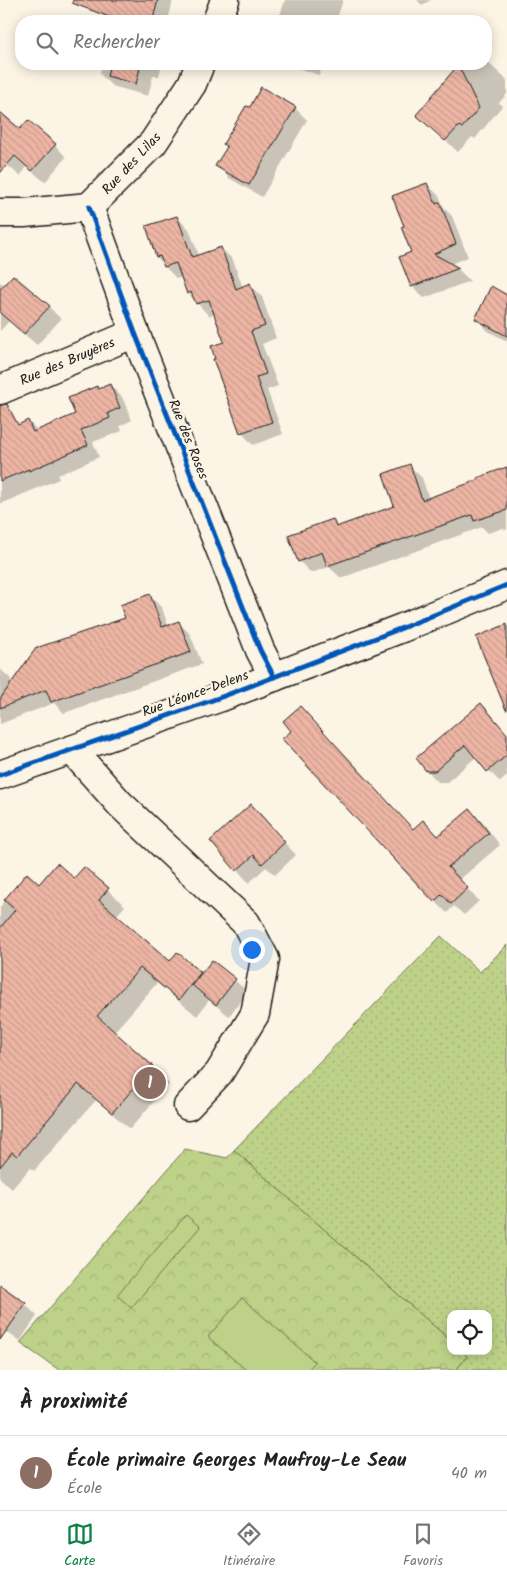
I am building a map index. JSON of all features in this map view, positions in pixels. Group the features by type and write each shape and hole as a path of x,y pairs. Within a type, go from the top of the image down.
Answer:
{"street":[{"path":"219,15 225,0"},
{"name":"Rue des Lilas","path":"89,207 153,143 192,84 198,70"},
{"path":"0,214 89,207"},
{"name":"Rue des Roses","path":"89,207 135,333 260,650 274,676"},
{"name":"Rue des Bruyères","path":"0,390 135,333"},
{"name":"Rue Léonce-Delens","path":"0,775 224,696 402,628 507,585"},
{"path":"72,750 120,804 246,923 265,959 255,1014 219,1074 188,1106"}],"green space":[{"path":"441,936 480,972 507,945 507,1370 456,1370 466,1355 492,1355 492,1310 447,1310 447,1337 234,1150"},
{"path":"185,1149 227,1158 234,1150 447,1337 447,1355 467,1356 456,1370 59,1370 20,1343"},
{"path":"186,1215 200,1227 131,1308 117,1295"},
{"path":"242,1298 315,1362 308,1370 246,1370 208,1337"}],"building":[{"path":"73,0 158,0 154,15 104,15 72,3"},
{"path":"108,70 140,70 136,84 107,76"},
{"path":"454,70 460,70 479,108 462,128 459,126 445,141 416,115"},
{"path":"261,87 296,107 249,185 215,166 227,147 223,144 246,106 250,107"},
{"path":"0,112 20,129 28,120 56,144 32,171 15,156 0,173"},
{"path":"427,183 436,204 440,202 456,244 434,254 459,268 411,287 399,257 411,252 401,227 404,226 392,196"},
{"path":"177,216 192,257 221,247 236,289 250,283 265,326 251,331 266,374 256,377 272,422 240,433 213,359 215,359 211,346 224,342 209,300 196,304 191,292 187,294 176,263 164,267 160,256 156,257 146,226"},
{"path":"13,275 50,306 24,334 0,313 0,289"},
{"path":"491,286 507,295 507,336 475,319"},
{"path":"110,384 120,408 108,413 110,418 81,430 88,445 29,471 29,469 0,481 0,405 7,404 18,425 28,420 33,432 75,414 68,398 97,386 98,389"},
{"path":"410,464 422,500 478,480 477,478 507,467 507,510 474,521 472,515 327,566 322,552 298,562 288,535 333,519 336,527 394,506 383,474"},
{"path":"150,594 162,627 179,621 191,652 51,702 46,690 0,708 0,699 36,648 125,618 120,605"},
{"path":"507,624 507,710 506,710 476,637"},
{"path":"481,703 507,734 507,755 487,772 465,745 435,771 426,771 416,758"},
{"path":"300,706 413,829 423,820 438,836 470,809 489,833 448,867 468,888 451,904 442,894 434,902 282,739 291,731 283,721"},
{"path":"251,804 285,842 262,864 254,855 236,871 210,841"},
{"path":"57,863 74,878 84,867 109,888 99,900 170,961 177,952 201,972 179,1000 140,968 97,1016 153,1066 112,1113 78,1084 17,1156 12,1152 0,1167 0,928 15,910 4,900 27,873 39,884"},
{"path":"212,960 236,979 216,1005 192,985"},
{"path":"0,1285 26,1303 0,1340"}],"cycle path":[{"path":"89,207 135,333 260,650 274,677"},
{"path":"0,775 224,696 402,628 507,585"}],"place":[{"name":"École primaire Georges Maufroy-Le Seau","path":"150,1083"}]}
